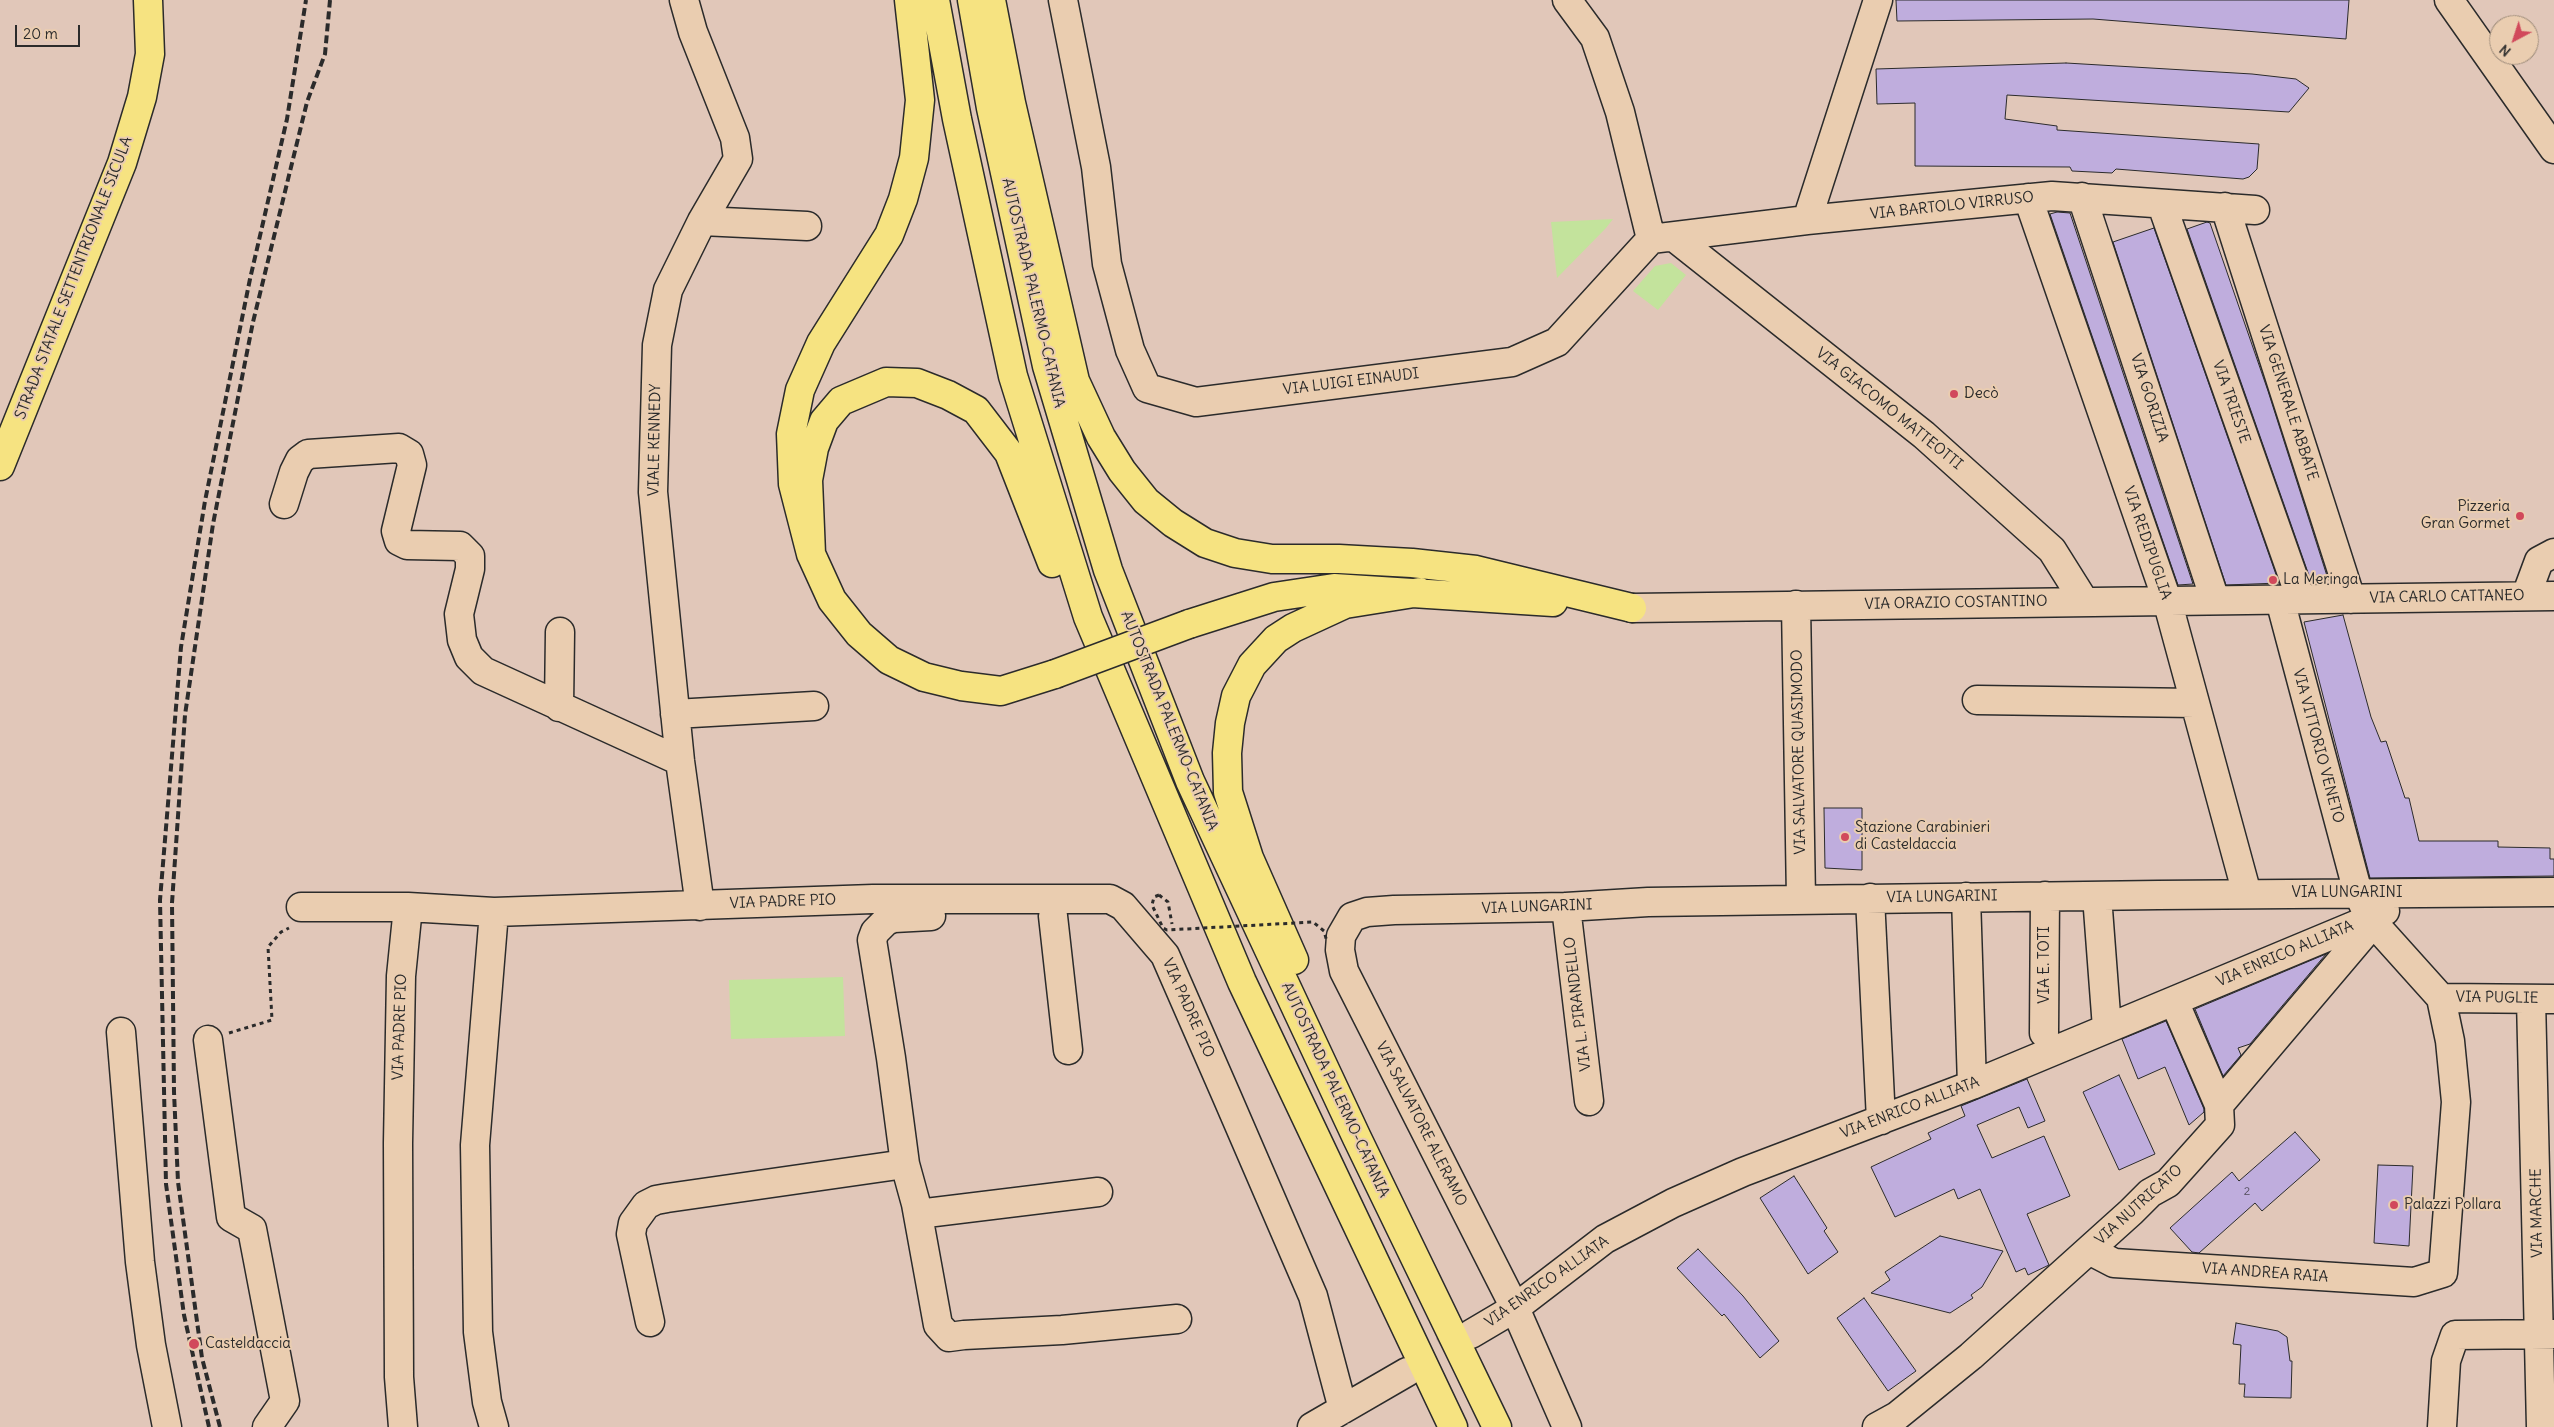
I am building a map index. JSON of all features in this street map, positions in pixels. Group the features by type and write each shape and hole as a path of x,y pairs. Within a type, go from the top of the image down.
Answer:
{"main road":[{"name":"STRADA STATALE SETTENTRIONALE SICULA","path":"0,466 122,163 142,97 150,54 148,0"},
{"path":"909,0 920,100 914,158 903,199 889,235 821,343 800,390 791,434 793,484 811,554 832,600 859,634 889,660 924,677 961,686 1001,691 1055,674 1189,624 1274,597 1326,590 1420,592 1632,608"},
{"path":"935,0 957,119 1013,376 1088,617 1242,982 1453,1427"},
{"name":"AUTOSTRADA PALERMO-CATANIA","path":"972,0 991,108 1047,366 1108,570 1190,781 1357,1138 1497,1427"},
{"path":"991,0 1011,104 1075,381 1101,437 1122,471 1146,501 1173,523 1205,543 1235,553 1272,560 1394,562 1476,570 1632,608"},
{"path":"811,554 808,480 814,448 824,421 841,401 886,382 917,383 948,395 976,410 1009,453 1045,539 1073,626 1229,991 1330,1194 1388,1292"},
{"path":"1357,1138 1293,958 1249,858 1228,792 1227,753 1230,723 1236,696 1252,665 1276,639 1314,616 1345,604 1420,592"}],"street":[{"name":"VIALE KENNEDY","path":"684,0 693,32 735,138 738,160 702,221 668,290 656,345 653,492 680,761 700,906"},
{"name":"VIA LUIGI EINAUDI","path":"1063,0 1096,168 1107,264 1130,350 1147,388 1196,402 1512,362 1557,342 1662,238"},
{"path":"1567,0 1595,38 1662,238"},
{"path":"1808,220 1878,0"},
{"path":"2449,0 2554,149"},
{"name":"VIA BARTOLO VIRRUSO","path":"1662,238 1808,220 2052,196 2255,210"},
{"name":"VIA GORIZIA","path":"2082,197 2216,600"},
{"name":"VIA REDIPUGLIA","path":"2028,198 2168,600 2247,894"},
{"name":"VIA TRIESTE","path":"2162,205 2290,599"},
{"name":"VIA GENERALE ABBATE","path":"2225,207 2351,598"},
{"path":"702,221 806,226"},
{"name":"VIA GIACOMO MATTEOTTI","path":"1662,238 1924,434 2052,550 2084,601"},
{"path":"284,504 294,472 300,460 308,454 399,448 409,454 412,465 396,531 399,541 407,545 460,546 470,556 470,569 458,614 462,640 469,657 483,671 680,761"},
{"path":"2526,596 2539,561 2554,553"},
{"name":"VIA CARLO CATTANEO","path":"2290,599 2554,596"},
{"name":"VIA ORAZIO COSTANTINO","path":"1632,608 2290,599"},
{"name":"VIA VITTORIO VENETO","path":"2290,599 2358,893 2370,919 2441,998"},
{"name":"VIA SALVATORE QUASIMODO","path":"1796,605 1802,899"},
{"path":"559,707 560,632"},
{"path":"1977,700 2196,703"},
{"path":"675,714 814,706"},
{"name":"VIA ENRICO ALLIATA","path":"1472,1334 1515,1308 1605,1240 1673,1203 1743,1172 1972,1085 2370,919 2416,892"},
{"name":"VIA LUNGARINI","path":"1334,939 1352,918 1367,912 1566,907 1648,902 1802,899 2554,892"},
{"name":"VIA E. TOTI","path":"2044,1033 2045,896"},
{"path":"2097,896 2107,1028"},
{"path":"1966,897 1972,1085"},
{"path":"1870,898 1881,1120"},
{"name":"VIA PADRE PIO","path":"402,1427 399,1349 398,1143 401,976 408,908 494,912 873,899 1110,899 1123,906 1165,955 1228,1096 1313,1296 1343,1408"},
{"path":"1123,906 1105,915 894,918 886,921 875,932 872,949 891,1058 905,1164 918,1214 938,1325 949,1337 1062,1330 1177,1319"},
{"path":"301,907 408,908"},
{"name":"VIA L. PIRANDELLO","path":"1566,907 1589,1101"},
{"path":"494,912 475,1145 478,1332 487,1402 494,1427"},
{"path":"1053,916 1068,1050"},
{"path":"2174,1001 2219,1105 2363,935 2370,919"},
{"name":"VIA SALVATORE ALERAMO","path":"1334,939 1340,950 1344,971 1515,1308 1567,1427"},
{"name":"VIA PUGLIE","path":"2441,998 2543,999"},
{"name":"VIA ANDREA RAIA","path":"2089,1250 2114,1263 2414,1282 2443,1274 2456,1102 2450,1041 2441,998"},
{"name":"VIA MARCHE","path":"2541,1427 2547,1334 2535,1099 2543,999"},
{"path":"121,1032 140,1262 151,1345 166,1427"},
{"path":"208,1040 231,1217 252,1229 285,1401 267,1427"},
{"name":"VIA NUTRICATO","path":"1878,1427 1897,1416 1971,1356 2150,1193 2168,1182 2220,1125 2219,1105"},
{"path":"650,1322 631,1234 633,1223 646,1205 661,1199 905,1164"},
{"path":"918,1214 1098,1192"},
{"path":"2442,1427 2446,1361 2455,1335 2547,1334"},
{"path":"1312,1427 1407,1372"}],"path":[{"path":"1159,895 1154,897 1152,905 1163,928 1167,930 1313,922 1334,939"},
{"path":"208,1040 272,1020 268,947 281,932 296,925 301,907"}],"green space":[{"path":"1613,219 1606,228 1557,278 1551,222"},
{"path":"1671,263 1686,275 1658,310 1633,291 1655,266"},
{"path":"843,977 845,1036 731,1039 729,980"}],"building":[{"path":"1896,0 2349,0 2346,39 2093,19 1897,21"},
{"path":"2066,63 2252,74 2296,79 2309,88 2289,112 2007,95 2005,119 2057,126 2057,130 2259,144 2257,169 2249,177 2243,179 2116,169 2112,173 2072,171 2070,167 1915,166 1915,103 1877,104 1876,69"},
{"path":"2057,212 2070,213 2193,584 2178,585 2050,214"},
{"path":"2207,222 2210,223 2268,391 2328,579 2312,584 2187,229"},
{"path":"2154,228 2279,583 2226,585 2113,242"},
{"path":"2343,615 2371,717 2381,742 2386,741 2405,798 2409,798 2419,841 2498,841 2498,847 2550,848 2550,859 2554,859 2554,876 2370,878 2304,622"},
{"path":"1824,808 1862,808 1862,870 1825,868"},
{"path":"2326,954 2250,1044 2238,1048 2241,1055 2223,1076 2195,1009"},
{"path":"2166,1021 2204,1109 2204,1112 2189,1125 2165,1067 2138,1079 2122,1039"},
{"path":"2119,1075 2155,1154 2119,1170 2083,1092"},
{"path":"2027,1079 2045,1121 2028,1128 2019,1107 1977,1125 1992,1158 2044,1136 2070,1196 2027,1214 2049,1265 2028,1275 2025,1268 2016,1272 1980,1189 1958,1199 1954,1189 1895,1217 1871,1167 1931,1139 1928,1133 1965,1116 1961,1106"},
{"path":"2295,1132 2320,1160 2262,1211 2255,1203 2199,1253 2192,1252 2170,1228 2232,1172 2239,1181"},
{"name":"Palazzi Pollara","path":"2378,1165 2413,1166 2409,1246 2374,1243"},
{"path":"1794,1176 1827,1228 1824,1231 1838,1252 1808,1274 1760,1198"},
{"path":"1940,1236 2003,1251 1982,1287 1971,1295 1973,1298 1950,1313 1871,1293 1890,1280 1885,1272"},
{"path":"1698,1249 1743,1296 1779,1341 1760,1358 1724,1314 1722,1316 1677,1268"},
{"path":"1864,1298 1916,1371 1888,1391 1837,1318"},
{"path":"2236,1323 2278,1331 2287,1337 2290,1361 2292,1361 2291,1398 2244,1397 2245,1384 2239,1384 2241,1345 2233,1344"}],"tunnel":[{"path":"1407,1372 1471,1334"}],"railway":[{"path":"209,1427 184,1315 166,1184 160,900 181,647 205,501 250,279 287,119 306,0"},
{"path":"220,1427 202,1358 178,1182 174,1092 172,903 185,715 213,524 253,322 307,102 325,54 330,0"}],"place":[{"name":"Decò","path":"1954,394"},
{"name":"Pizzeria Gran Gormet","path":"2520,516"},
{"name":"La Meringa","path":"2273,580"},
{"name":"Stazione Carabinieri di Casteldaccia","path":"1845,837"},
{"name":"Palazzi Pollara","path":"2394,1205"},
{"name":"Casteldaccia","path":"194,1344"}]}
